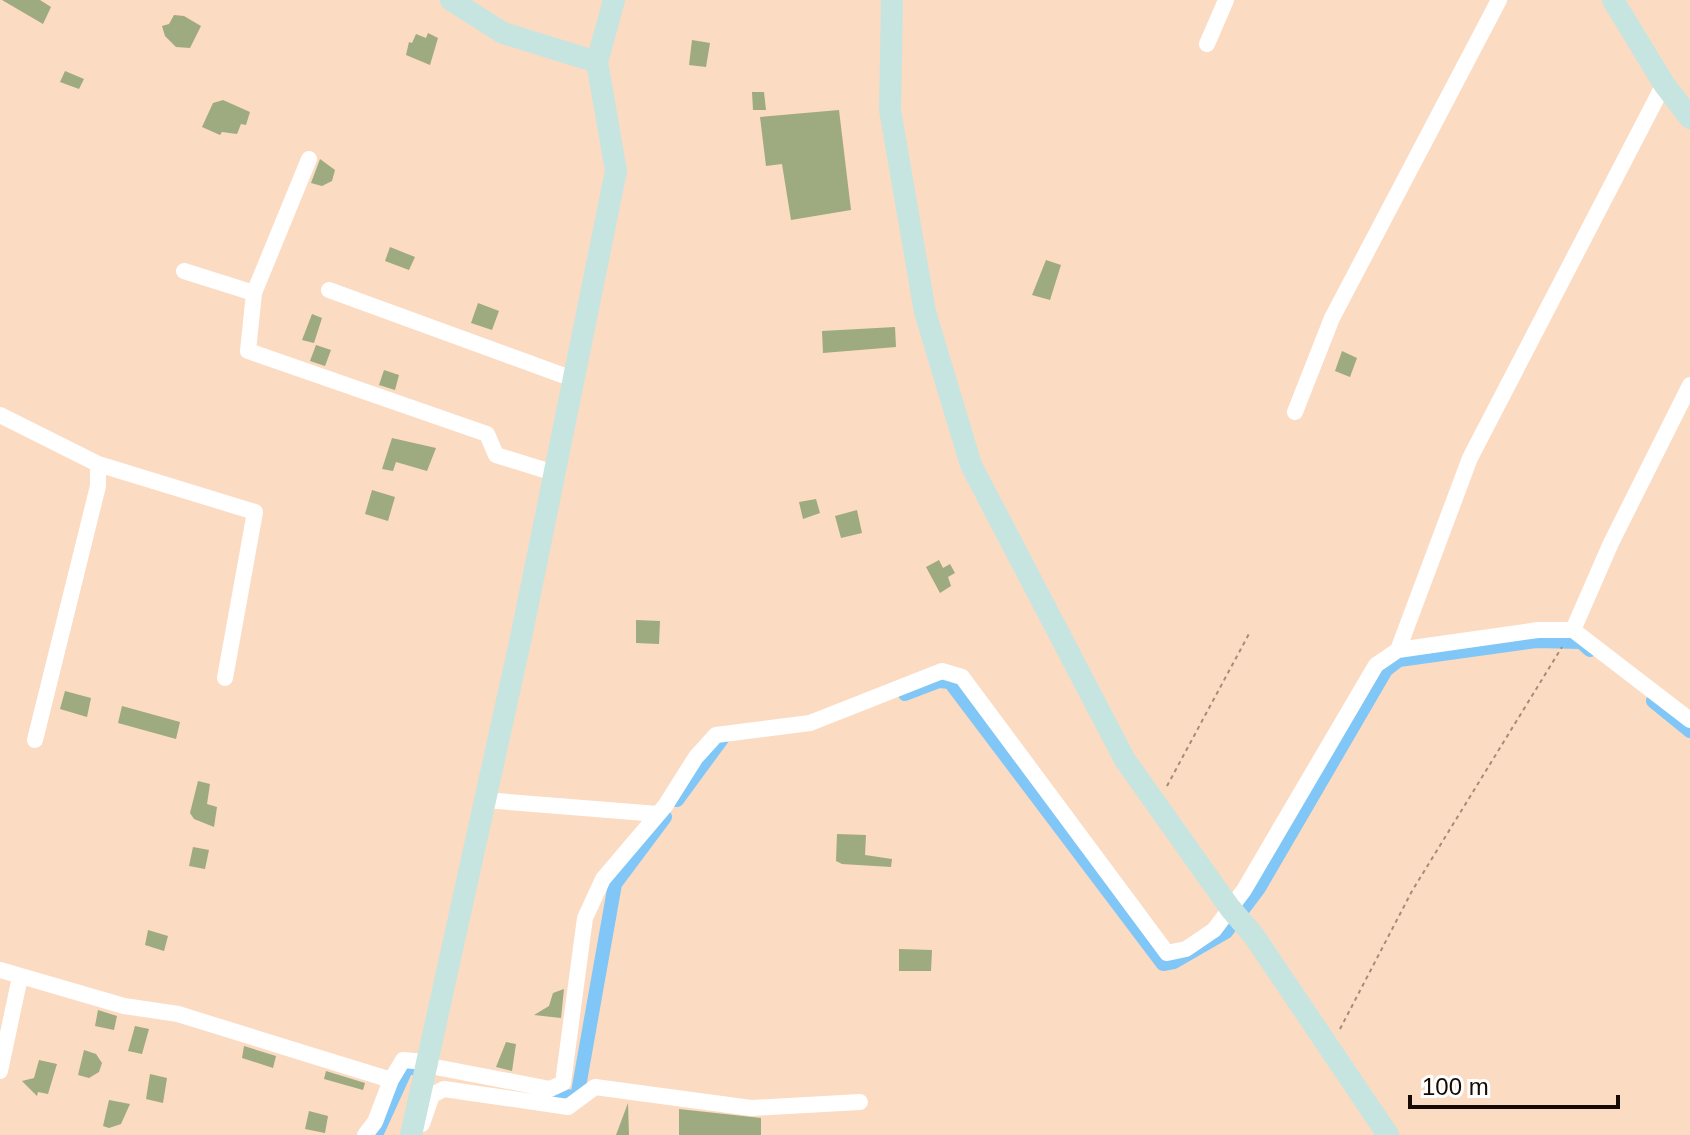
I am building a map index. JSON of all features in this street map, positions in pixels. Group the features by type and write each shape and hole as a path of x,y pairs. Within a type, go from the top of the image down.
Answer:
{"street":[{"path":"451,0 503,33 597,62"},
{"path":"413,1135 616,171 597,62 614,0"},
{"path":"892,0 890,110 925,312 971,465 1125,760 1230,908 1254,936 1388,1135"},
{"path":"1207,44 1226,0"},
{"path":"1295,412 1332,318 1499,0"},
{"path":"1613,0 1664,84 1690,118"},
{"path":"1398,650 1470,458 1664,84"},
{"path":"309,159 254,293 248,351 487,434 496,455 554,473"},
{"path":"184,271 254,293"},
{"path":"329,290 573,379"},
{"path":"1573,630 1611,543 1690,385"},
{"path":"0,415 98,464 255,512 225,678"},
{"path":"35,740 98,486 98,464"},
{"path":"365,1135 375,1122 391,1080 403,1060 550,1089 563,1083 585,918 603,879 658,814 696,757 716,735 810,723 942,671 962,677 1167,953 1186,949 1214,930 1276,837 1376,665 1398,650 1538,630 1573,630 1690,720"},
{"path":"484,800 658,814"},
{"path":"0,970 124,1006 178,1014 391,1080"},
{"path":"0,1071 20,977"},
{"path":"413,1135 424,1121 432,1095 444,1089 568,1107 595,1087 751,1108 860,1102"}],"path":[{"path":"1328,1045 1338,1032 1412,891 1573,630"},
{"path":"1161,792 1250,632"}],"building":[{"path":"2,0 40,0 51,7 43,24"},
{"path":"174,15 184,16 201,26 190,48 176,47 165,36 162,26 169,24"},
{"path":"428,33 438,38 430,65 406,55 409,42 412,43 416,34 426,38"},
{"path":"692,40 710,43 706,67 689,65"},
{"path":"65,71 84,79 79,89 60,82"},
{"path":"752,92 764,92 766,110 753,110"},
{"path":"223,100 250,112 246,125 241,124 237,134 222,132 220,135 202,127 213,103"},
{"path":"839,110 851,210 791,220 782,164 766,166 760,117"},
{"path":"320,159 335,170 332,181 322,186 311,183"},
{"path":"390,247 415,257 409,270 385,261"},
{"path":"1046,260 1061,265 1050,300 1032,295"},
{"path":"478,303 499,311 492,330 471,323"},
{"path":"312,314 322,318 314,343 302,340"},
{"path":"895,327 896,347 823,353 822,331"},
{"path":"316,345 331,350 325,366 310,361"},
{"path":"1342,351 1357,358 1350,377 1335,371"},
{"path":"384,370 399,375 395,390 379,385"},
{"path":"392,438 436,448 427,471 396,462 393,471 382,469"},
{"path":"372,490 395,497 388,521 365,514"},
{"path":"816,499 820,513 803,519 799,502"},
{"path":"857,510 862,533 841,538 835,516"},
{"path":"939,560 943,568 950,564 955,573 948,577 951,586 940,593 926,567"},
{"path":"636,620 660,621 659,644 636,643"},
{"path":"65,691 91,698 87,717 60,709"},
{"path":"122,706 180,722 176,739 118,723"},
{"path":"198,781 210,784 207,804 217,807 214,827 194,819 190,813"},
{"path":"837,834 866,835 865,855 892,859 891,867 836,861"},
{"path":"193,847 209,850 205,869 189,866"},
{"path":"148,930 168,936 164,951 145,945"},
{"path":"899,949 932,950 931,971 899,971"},
{"path":"564,989 561,1018 534,1015 549,1006 553,993"},
{"path":"98,1010 117,1016 114,1030 95,1026"},
{"path":"135,1026 149,1029 142,1054 128,1051"},
{"path":"506,1042 516,1044 512,1071 496,1067"},
{"path":"244,1046 276,1056 273,1068 242,1058"},
{"path":"84,1050 96,1054 102,1063 99,1072 89,1078 78,1075"},
{"path":"39,1060 57,1064 48,1094 38,1092 37,1096 22,1081 34,1078"},
{"path":"326,1071 365,1083 363,1090 324,1079"},
{"path":"150,1074 167,1078 163,1103 146,1099"},
{"path":"109,1100 130,1104 121,1124 109,1128 103,1126"},
{"path":"628,1103 629,1135 616,1135"},
{"path":"679,1109 761,1118 761,1135 679,1135"},
{"path":"309,1111 328,1116 325,1133 305,1129"}],"waterway":[{"path":"905,694 939,681 950,682 1163,964 1174,962 1226,932 1259,888 1386,670 1399,660 1536,641 1581,642 1590,650"},
{"path":"1653,701 1690,731"},
{"path":"677,800 724,736"},
{"path":"539,1091 577,1098 615,884 665,817"},
{"path":"376,1135 407,1067 417,1069"}]}
